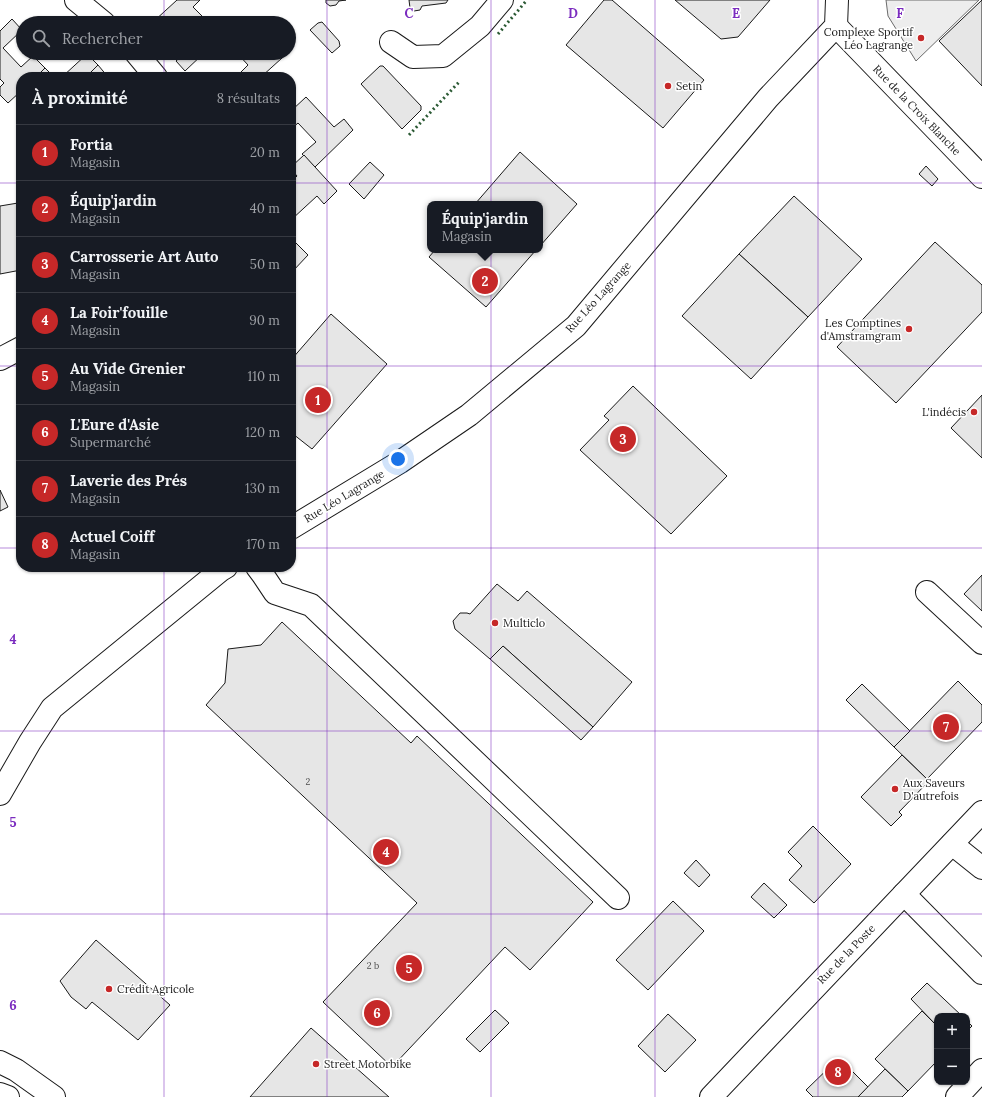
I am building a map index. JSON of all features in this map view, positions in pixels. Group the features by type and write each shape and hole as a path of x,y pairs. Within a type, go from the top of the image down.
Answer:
{"street":[{"path":"76,0 95,16"},
{"path":"391,42 413,57 443,56 480,26 502,0"},
{"path":"836,26 837,0"},
{"name":"Rue de la Croix Blanche","path":"836,26 982,177"},
{"name":"Rue Léo Lagrange","path":"296,525 400,462 469,415 576,326 768,98 836,26"},
{"path":"142,60 152,72"},
{"path":"0,359 16,351"},
{"path":"0,794 30,742 52,708 219,572"},
{"path":"261,572 274,592 311,604 618,898"},
{"path":"927,592 982,643"},
{"path":"0,781 30,742"},
{"name":"Rue de la Poste","path":"711,1097 982,812"},
{"path":"952,844 982,868"},
{"path":"904,894 982,974"},
{"path":"0,1062 16,1070 54,1097"},
{"path":"957,1097 982,1070"},
{"path":"0,1094 8,1097"}],"shaded area":[{"name":"Complexe Sportif Léo Lagrange","path":"886,0 979,0 916,61 888,16"}],"building":[{"path":"177,0 200,0 193,7 202,16 160,16"},
{"path":"326,0 346,0 339,1 336,5 330,6 326,3"},
{"path":"409,0 448,0 446,3 422,6 420,10 414,11 410,8"},
{"path":"604,0 612,0 704,80 663,128 566,45"},
{"path":"675,0 770,0 738,37 721,39"},
{"path":"982,0 982,86 939,41"},
{"path":"12,19 16,23 16,36 3,48 21,67 29,60 37,60 45,68 41,72 16,72 16,96 8,103 0,95 0,87 4,83 0,79 0,31"},
{"path":"322,22 339,41 340,46 332,53 310,30 318,23"},
{"path":"80,60 93,60 98,65 91,72 67,72"},
{"path":"177,60 197,60 185,71 176,61"},
{"path":"243,60 280,60 267,72 241,72 248,65"},
{"path":"98,65 104,72 91,72"},
{"path":"380,66 383,66 421,106 421,110 402,129 361,84"},
{"path":"45,68 49,72 41,72"},
{"path":"306,97 334,127 344,119 353,130 315,167 302,154 316,142 298,123 296,125 296,106"},
{"path":"520,152 577,204 543,243 543,201 478,201"},
{"path":"304,155 337,191 324,204 317,196 296,215 297,176 296,162"},
{"path":"370,162 384,175 364,199 349,184"},
{"path":"926,166 938,179 932,186 919,174"},
{"path":"794,196 862,259 808,317 739,254"},
{"path":"16,203 16,271 0,274 0,206"},
{"name":"Les Comptines d'Amstramgram","path":"935,242 982,285 982,312 896,403 837,347"},
{"path":"296,243 308,255 296,268"},
{"path":"432,253 533,253 486,307 429,257"},
{"path":"739,254 808,317 751,379 682,316"},
{"path":"331,314 387,364 312,449 296,436 296,354"},
{"path":"633,386 727,476 671,534 580,450 609,420 604,416"},
{"name":"L'indécis","path":"982,395 982,458 951,428"},
{"path":"0,490 8,507 0,511"},
{"path":"982,575 982,611 964,594"},
{"path":"497,584 518,601 527,591 632,682 593,727 503,646 490,659 455,629 453,621 460,613 470,614"},
{"path":"282,622 411,743 417,736 593,902 530,970 505,947 392,1067 323,1002 417,903 206,705 225,683 228,649 261,645"},
{"path":"503,646 593,727 581,740 490,659"},
{"path":"958,681 982,705 982,722 927,779 894,747"},
{"path":"862,684 910,731 894,747 846,700"},
{"name":"Aux Saveurs D'autrefois","path":"902,755 929,781 899,812 902,815 891,826 861,797"},
{"path":"813,826 851,864 814,903 789,880 802,866 788,852"},
{"path":"696,860 710,875 699,887 684,873"},
{"path":"764,883 787,905 774,918 751,897"},
{"path":"673,901 704,931 648,990 616,960"},
{"name":"Crédit Agricole","path":"96,940 170,1005 138,1040 92,1002 86,1009 71,997 60,981"},
{"path":"927,983 959,1013 934,1013 934,1023 911,999"},
{"path":"495,1010 509,1023 480,1052 466,1039"},
{"path":"922,1011 934,1023 934,1064 908,1091 875,1059"},
{"path":"668,1014 696,1040 665,1072 638,1046"},
{"path":"311,1028 389,1097 250,1097"},
{"path":"839,1058 868,1087 858,1097 813,1097 806,1090"},
{"path":"885,1069 908,1091 902,1097 858,1097"}],"hedge":[{"path":"498,34 527,0"},
{"path":"409,135 460,81"}],"place":[{"name":"Complexe Sportif Léo Lagrange","path":"921,38"},
{"name":"Setin","path":"668,86"},
{"name":"Équip'jardin","path":"485,281"},
{"name":"Les Comptines d'Amstramgram","path":"909,329"},
{"name":"Fortia","path":"318,400"},
{"name":"L'indécis","path":"974,412"},
{"name":"Carrosserie Art Auto","path":"623,439"},
{"name":"Multiclo","path":"495,623"},
{"name":"Laverie des Prés","path":"946,727"},
{"name":"Aux Saveurs D'autrefois","path":"895,789"},
{"name":"La Foir'fouille","path":"386,852"},
{"name":"Au Vide Grenier","path":"409,968"},
{"name":"Crédit Agricole","path":"109,989"},
{"name":"L'Eure d'Asie","path":"377,1013"},
{"name":"Street Motorbike","path":"316,1064"},
{"name":"Actuel Coiff","path":"838,1072"}]}
